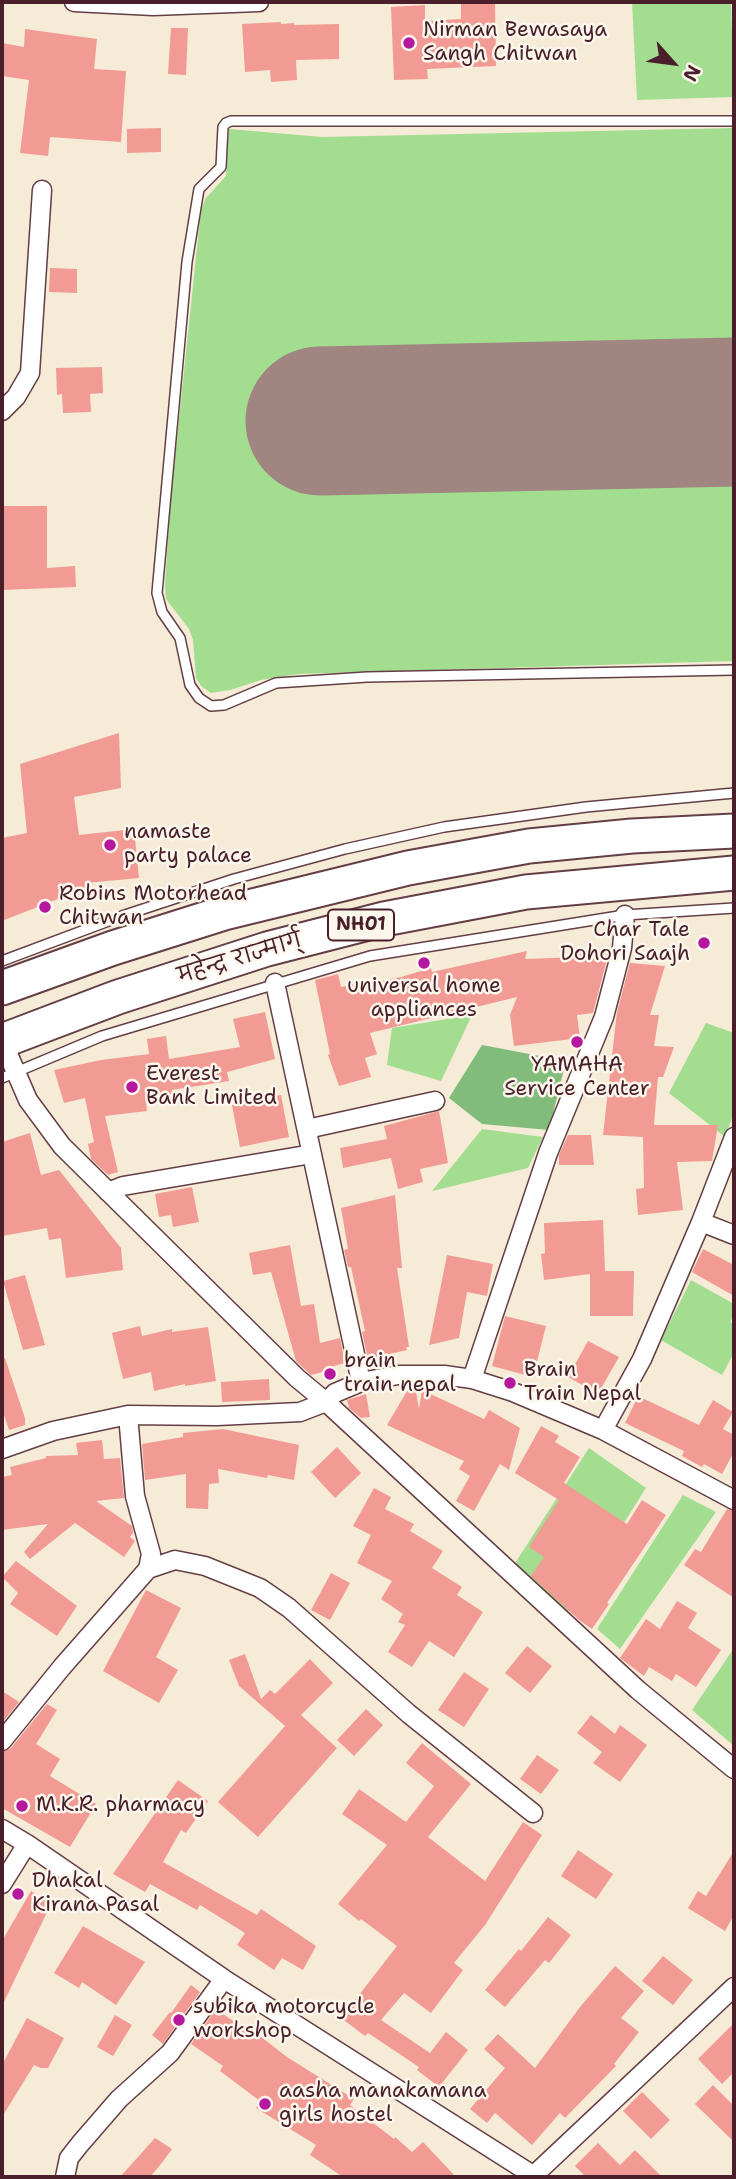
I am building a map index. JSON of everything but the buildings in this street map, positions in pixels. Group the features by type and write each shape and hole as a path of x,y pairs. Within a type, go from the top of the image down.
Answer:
{"highway":[{"name":"NH01","path":"2,988 113,948 224,913 408,868 529,846 632,836 734,831"},
{"name":"महेन्द्र राज्मार्ग्","path":"2,1041 118,997 267,949 384,919 526,892 734,873"}],"street":[{"path":"74,2 153,6 259,2"},
{"path":"2,411 16,397 30,373 42,190"},
{"path":"472,1379 548,1153 604,1017 622,948 625,915"},
{"path":"275,983 361,1382"},
{"path":"2,1041 8,1075 62,1146 108,1192 296,1378 326,1402 638,1690 734,1769"},
{"path":"307,1129 435,1101"},
{"path":"603,1430 642,1359 734,1137"},
{"path":"108,1192 123,1186 312,1154"},
{"path":"701,1222 734,1235"},
{"path":"2,1449 53,1431 128,1415 218,1416 300,1412 326,1402 335,1393 361,1382 398,1375 444,1375 472,1379 513,1392 603,1430 734,1500"},
{"path":"2,1741 62,1667 148,1569 151,1554 135,1496 128,1415"},
{"path":"148,1569 175,1560 205,1566 260,1588 289,1608 409,1714 533,1813"},
{"path":"2,1829 224,1979 534,2177 734,1987"},
{"path":"2,1884 27,1844"},
{"path":"65,2177 69,2158 80,2144 119,2099 170,2053 224,1979"}],"lane":[{"path":"734,121 226,123 223,127 220,167 199,189 187,262 157,593 162,612 180,638 190,685 199,698 211,706 223,705 276,683 367,677 734,670"},
{"path":"2,961 122,916 221,883 345,849 444,827 586,807 734,793"},
{"path":"8,1075 102,1036 370,956 625,915 734,908"}],"green space":[{"path":"632,2 731,2 734,97 637,100"},
{"path":"734,128 734,355 303,366 309,462 734,452 734,661 299,674 261,680 211,693 201,686 196,678 193,640 189,629 166,599 165,586 170,505 201,209 206,198 226,176 229,129 322,137"},
{"path":"472,1015 441,1081 387,1065 392,1028"},
{"path":"706,1023 734,1033 734,1113 725,1137 669,1093"},
{"path":"482,1045 566,1061 549,1130 482,1124 449,1098"},
{"path":"482,1129 543,1137 528,1168 432,1191"},
{"path":"691,1280 734,1304 734,1315 730,1322 734,1325 734,1353 722,1375 661,1340"},
{"path":"589,1448 646,1488 563,1619 512,1568"},
{"path":"683,1495 716,1512 620,1649 597,1629"},
{"path":"734,1648 734,1746 692,1710"}],"runway":[{"path":"320,421 734,412"}],"place":[{"name":"Nirman Bewasaya Sangh Chitwan","path":"409,43"},
{"name":"namaste party palace","path":"110,845"},
{"name":"Robins Motorhead Chitwan","path":"45,907"},
{"name":"Char Tale Dohori Saajh","path":"704,943"},
{"name":"universal home appliances","path":"424,963"},
{"name":"YAMAHA Service Center","path":"577,1042"},
{"name":"Everest Bank Limited","path":"132,1087"},
{"name":"brain train nepal","path":"330,1374"},
{"name":"Brain Train Nepal","path":"510,1383"},
{"name":"M.K.R. pharmacy","path":"22,1806"},
{"name":"Dhakal Kirana Pasal","path":"18,1894"},
{"name":"subika motorcycle workshop","path":"179,2020"},
{"name":"aasha manakamana girls hostel","path":"265,2104"}]}
